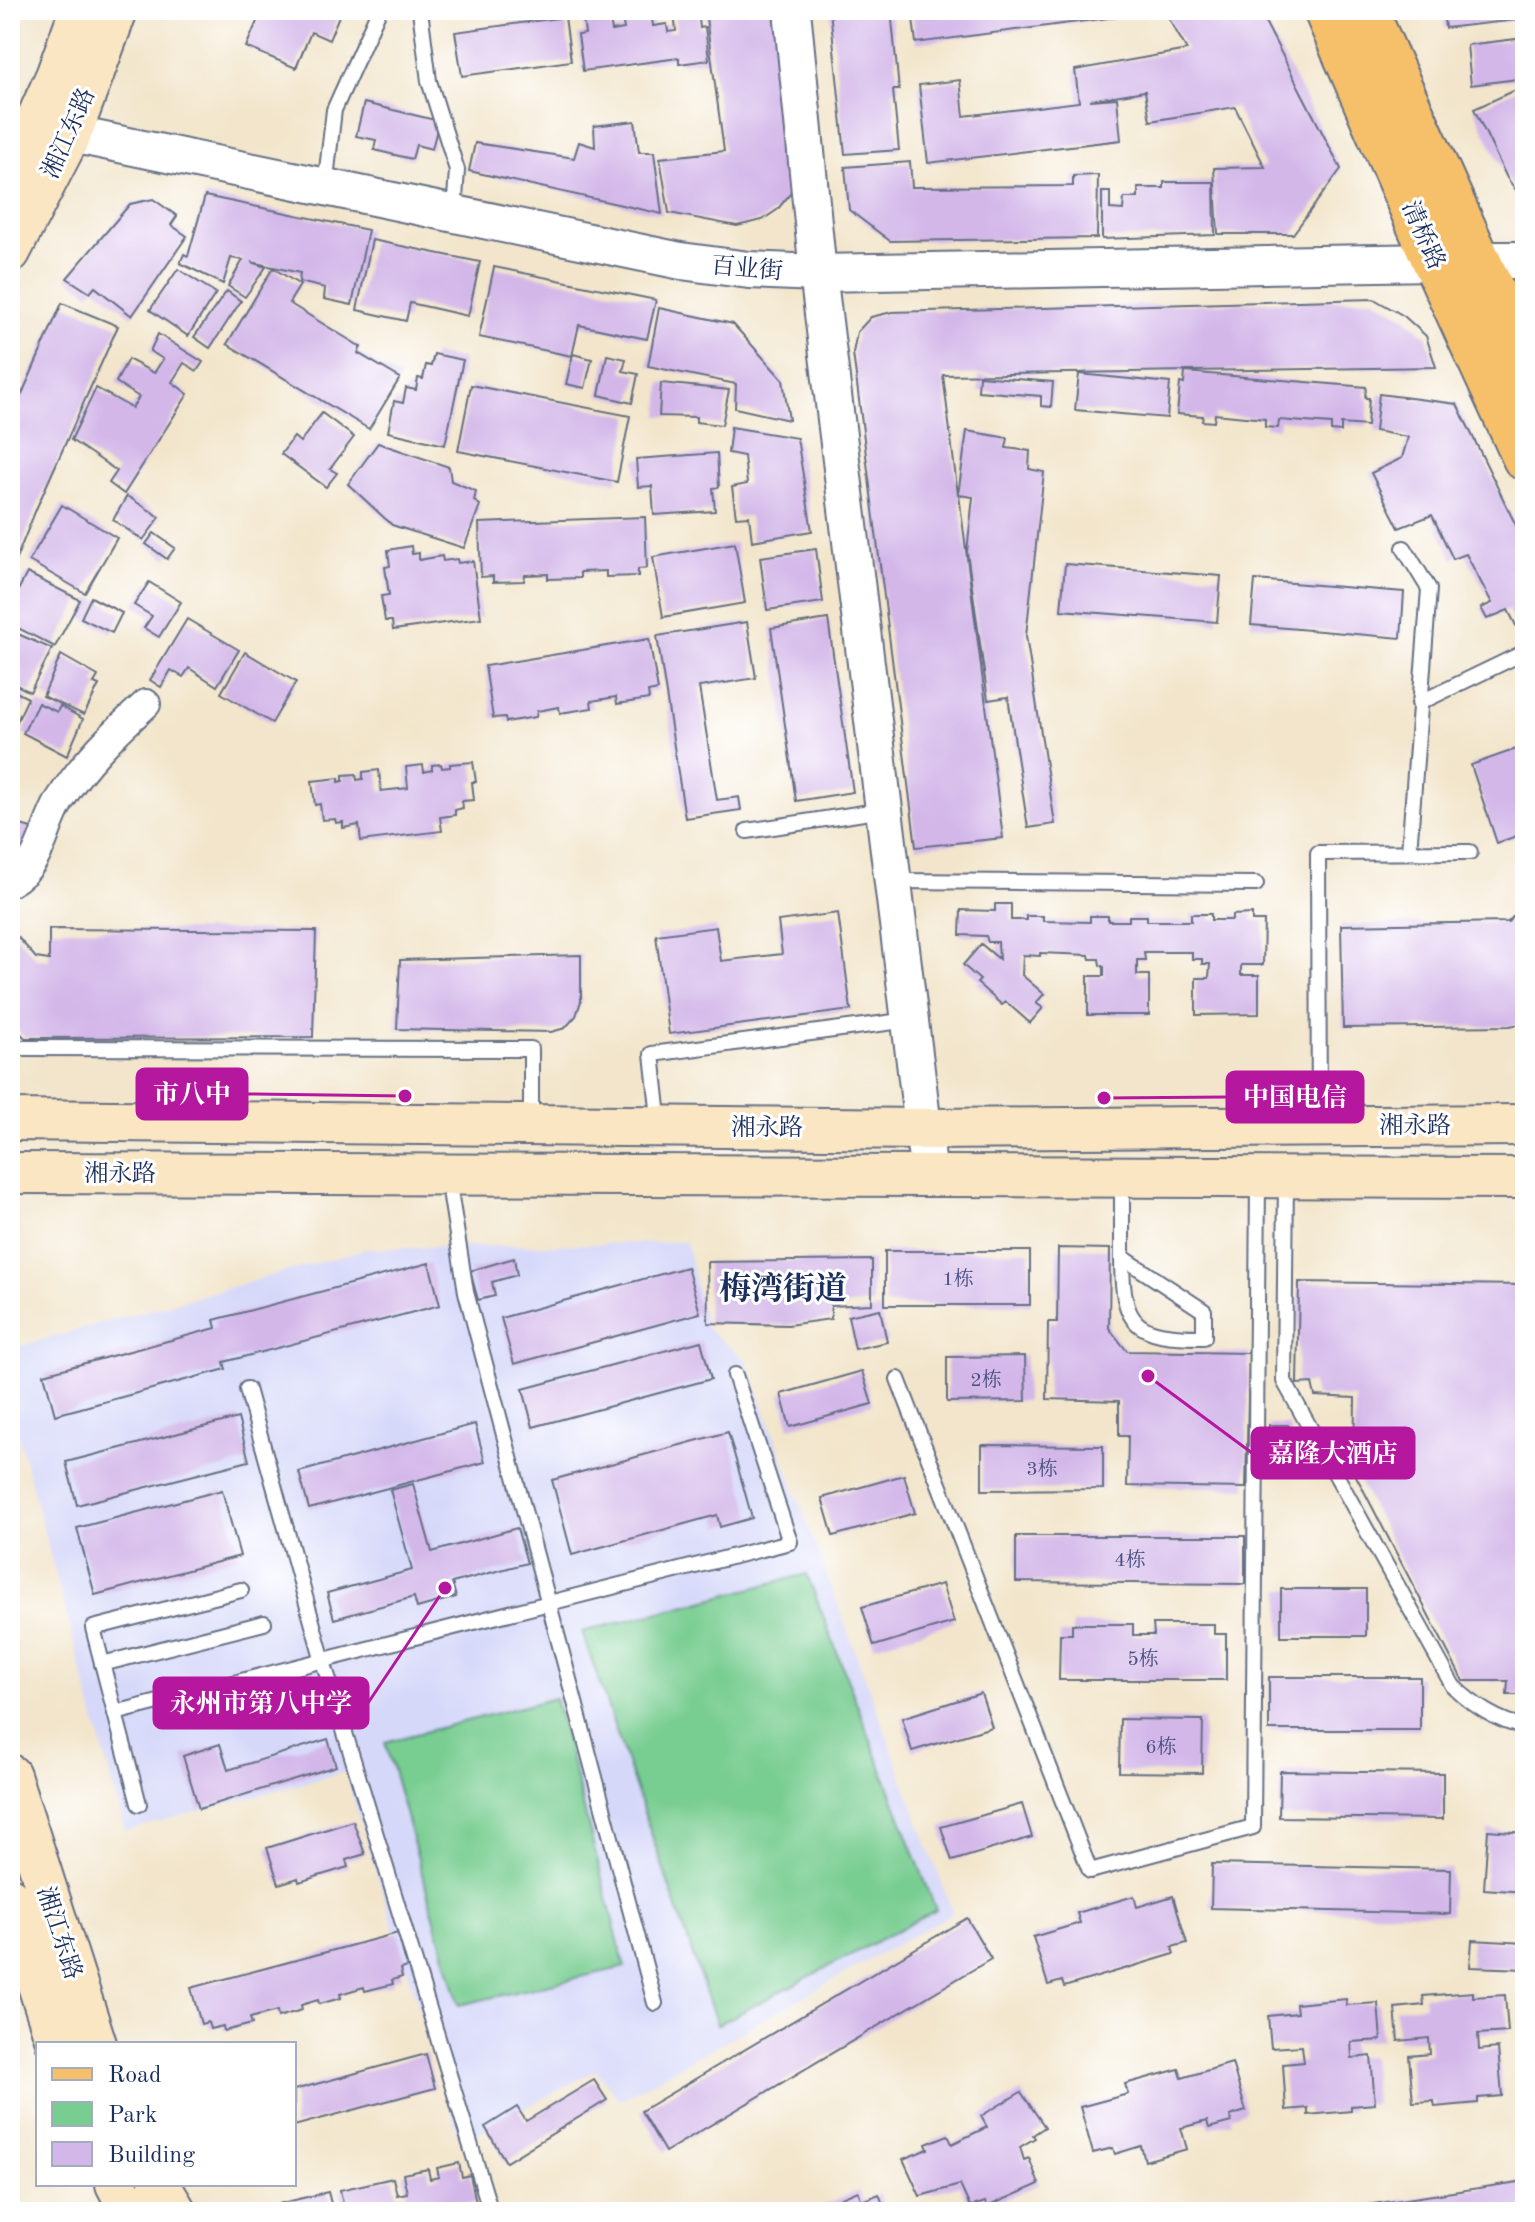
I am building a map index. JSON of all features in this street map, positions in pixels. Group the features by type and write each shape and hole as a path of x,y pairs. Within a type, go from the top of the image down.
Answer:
{"main road":[{"name":"湘江东路","path":"10,179 52,88 80,10"},
{"name":"湘江东路","path":"10,252 71,134 117,10"},
{"name":"清桥路","path":"1326,10 1456,261 1525,364"},
{"name":"清桥路","path":"1365,10 1525,458"},
{"name":"湘永路","path":"10,1120 923,1129 1525,1125"},
{"name":"湘永路","path":"10,1173 1525,1178"},
{"name":"湘江东路","path":"10,1775 95,2042"},
{"name":"湘江东路","path":"10,1898 56,2042"},
{"path":"117,2186 131,2212"},
{"path":"160,2186 176,2212"}],"street":[{"path":"792,10 818,273 929,1176"},
{"name":"百业街","path":"71,134 681,261 749,270 818,273 1525,260"},
{"path":"10,882 27,870 38,856 59,802 82,771 112,735 146,704"}],"lane":[{"path":"325,187 334,110 379,10"},
{"path":"420,10 429,81 457,170 454,213"},
{"path":"1404,548 1429,589 1409,852"},
{"path":"1419,703 1525,652"},
{"path":"747,831 884,810"},
{"path":"1319,1125 1318,853 1470,852"},
{"path":"892,881 1256,884"},
{"path":"660,1126 652,1054 910,1020"},
{"path":"17,1048 531,1049 531,1125"},
{"path":"447,1174 466,1292 655,2003"},
{"path":"1122,1177 1122,1257 1122,1288 1126,1310 1135,1322 1152,1333 1170,1337 1204,1337 1204,1311 1122,1257"},
{"path":"898,1379 1090,1871 1253,1827 1272,1177"},
{"path":"1272,1177 1284,1381 1453,1686 1468,1701 1513,1725 1525,1727"},
{"path":"115,1713 790,1542 735,1375"},
{"path":"247,1389 323,1661 490,2209 485,2212"},
{"path":"139,1804 93,1628 241,1590"},
{"path":"102,1664 264,1623"}],"shaded area":[{"path":"686,1242 706,1328 746,1360 953,1913 620,2100 596,2070 461,2143 345,1772 125,1831 10,1406 10,1349 366,1249"}],"green space":[{"path":"807,1574 936,1910 717,2025 582,1632"},
{"path":"555,1698 625,1967 459,2005 385,1742"}],"building":[{"path":"262,10 341,11 329,40 311,32 296,68 246,47"},
{"path":"651,10 653,26 667,24 668,32 676,31 674,13 698,10 700,28 705,27 709,60 679,64 679,58 583,71 578,35 585,34 583,18 609,14 612,31 624,29 621,12"},
{"path":"705,10 775,10 794,177 790,194 777,210 762,220 737,226 669,213 660,158 724,151"},
{"path":"830,10 891,10 899,90 893,90 899,150 845,154"},
{"path":"912,10 1131,10 1132,15 916,43"},
{"path":"1164,10 1259,10 1341,169 1293,234 1218,234 1214,168 1265,167 1235,107 1150,121 1145,91 1090,100 1117,98 1121,140 928,163 919,85 960,80 964,116 1079,102 1075,70 1187,50"},
{"path":"1443,10 1525,10 1525,19 1445,28"},
{"path":"565,17 571,61 462,76 455,32"},
{"path":"1525,38 1525,78 1471,85 1467,45"},
{"path":"1522,87 1525,93 1525,202 1507,178 1474,109"},
{"path":"364,103 439,121 432,149 416,145 412,159 374,150 376,140 356,136"},
{"path":"635,121 639,152 654,152 662,214 469,171 475,143 574,158 579,142 595,147 594,126"},
{"path":"910,162 912,187 1073,186 1073,176 1098,175 1097,238 890,241 849,210 845,167"},
{"path":"1164,182 1214,182 1215,235 1102,239 1102,192 1110,192 1110,209 1123,210 1124,198 1138,198 1138,188 1164,188"},
{"path":"205,196 368,230 352,305 324,299 325,288 299,282 300,273 251,262 266,267 245,297 228,286 243,260 231,258 223,284 180,263 184,254 188,256"},
{"path":"153,199 177,216 171,225 187,236 132,316 95,287 90,293 67,278 130,204"},
{"path":"372,240 480,262 468,316 410,303 406,321 357,310"},
{"path":"494,267 656,300 647,339 579,325 572,356 479,337"},
{"path":"273,268 300,285 289,303 361,347 358,353 400,378 369,429 227,344"},
{"path":"178,269 216,293 188,336 150,310"},
{"path":"227,291 241,301 210,348 194,337"},
{"path":"1374,299 1404,316 1426,336 1436,367 943,375 958,495 967,431 1008,438 1006,448 1030,451 1029,469 1044,472 1026,636 1055,824 1028,828 1008,697 988,700 967,552 973,497 959,495 1003,838 916,847 853,353 857,332 871,317 892,312"},
{"path":"62,303 118,326 10,574 10,421"},
{"path":"659,308 733,324 783,380 789,420 735,408 736,384 648,366"},
{"path":"158,334 203,362 197,371 184,363 172,382 188,394 124,494 109,483 117,471 71,440 96,388 132,408 139,397 116,382 128,359 154,373 163,359 150,351"},
{"path":"434,354 463,360 445,445 388,432 394,401 403,403 406,388 416,390 418,378 423,379 426,365 431,366"},
{"path":"573,354 592,359 585,388 566,384"},
{"path":"607,355 626,359 623,371 638,374 632,403 599,395"},
{"path":"1185,372 1366,387 1365,398 1369,398 1367,426 1341,424 1341,432 1331,431 1331,424 1279,420 1278,428 1265,427 1265,419 1215,414 1214,422 1202,421 1203,416 1177,414 1180,383 1184,384"},
{"path":"1079,374 1170,383 1167,418 1075,410"},
{"path":"979,376 1053,382 1051,407 1041,406 1041,396 978,391"},
{"path":"661,383 729,390 722,425 696,422 696,417 659,416"},
{"path":"471,385 630,416 617,482 458,451"},
{"path":"1379,394 1457,404 1525,544 1525,643 1508,610 1487,619 1481,608 1492,603 1466,554 1453,559 1432,515 1399,528 1371,473 1402,458 1408,437 1375,431"},
{"path":"322,413 354,437 330,469 337,473 326,487 281,454 294,437 300,442"},
{"path":"731,427 797,438 812,531 752,541 749,516 736,517 732,487 747,484 744,456 728,453"},
{"path":"378,443 449,467 451,481 476,491 474,501 480,505 464,548 392,525 348,484"},
{"path":"717,453 719,487 713,488 715,511 654,515 652,486 638,487 636,459"},
{"path":"127,496 160,517 143,540 113,520"},
{"path":"62,505 117,538 85,593 29,561"},
{"path":"645,517 647,568 638,569 638,576 606,577 606,571 580,572 580,578 548,579 548,574 525,575 524,581 493,582 493,576 481,577 479,523"},
{"path":"154,533 175,548 167,559 146,544"},
{"path":"735,543 745,603 663,617 653,557"},
{"path":"411,546 412,554 419,553 419,560 442,556 443,561 473,561 481,618 393,630 392,621 385,621 381,596 389,595 385,567 390,566 388,550"},
{"path":"816,549 823,602 767,610 760,557"},
{"path":"1065,564 1221,576 1217,622 1061,610"},
{"path":"27,573 80,600 55,647 10,624 10,606"},
{"path":"1255,580 1404,592 1401,638 1251,625"},
{"path":"149,582 181,602 159,637 144,628 152,616 134,605"},
{"path":"91,597 122,613 112,633 81,618"},
{"path":"187,619 239,650 217,686 189,668 183,677 171,670 161,687 150,680"},
{"path":"828,619 853,792 796,801 771,628"},
{"path":"747,622 756,678 699,687 717,800 739,797 741,810 685,818 657,636"},
{"path":"18,634 52,649 30,692 10,682 10,652"},
{"path":"649,639 658,690 648,692 649,699 617,704 616,697 591,701 592,708 560,713 559,707 537,711 536,717 506,722 505,717 493,718 485,666"},
{"path":"245,652 296,682 272,723 221,693"},
{"path":"61,655 98,676 94,683 99,685 84,715 43,696"},
{"path":"10,689 28,698 10,736"},
{"path":"38,703 57,712 60,706 83,719 67,756 23,733"},
{"path":"1525,746 1525,833 1497,843 1471,765"},
{"path":"473,762 476,782 472,782 474,800 462,801 463,808 455,810 455,815 440,817 442,831 361,841 359,825 343,828 343,822 322,820 320,804 315,805 312,781 339,778 339,782 343,781 343,775 356,774 357,780 363,779 363,772 379,770 381,791 408,788 406,767 423,765 424,772 432,770 432,765 441,764 442,768 450,767 450,764"},
{"path":"10,822 31,828 20,869 10,866"},
{"path":"995,904 1011,904 1011,920 1043,916 1043,921 1090,922 1090,916 1108,916 1108,921 1129,921 1129,916 1147,916 1147,921 1191,921 1191,914 1211,914 1211,920 1232,920 1232,915 1252,914 1252,921 1264,921 1263,965 1241,965 1241,975 1259,975 1259,1014 1196,1015 1196,978 1209,978 1210,964 1202,964 1202,959 1192,959 1192,952 1144,952 1145,960 1137,960 1137,975 1149,975 1149,1015 1088,1015 1088,976 1104,976 1104,967 1099,959 1090,959 1089,955 1040,953 1040,956 1023,955 1022,975 1044,994 1036,1003 1043,1008 1030,1023 1006,1002 1002,1005 977,983 980,980 963,965 981,944 999,959 998,942 988,942 986,936 960,935 961,910 995,911"},
{"path":"1525,904 1525,1023 1510,1026 1343,1028 1341,925 1508,922"},
{"path":"838,913 851,1010 669,1034 656,935 716,927 721,961 782,954 778,921"},
{"path":"10,928 36,958 49,960 49,929 316,931 313,1037 25,1038 10,1022"},
{"path":"581,955 581,1001 576,1016 565,1028 551,1032 397,1029 400,960"},
{"path":"1058,1248 1110,1249 1109,1328 1127,1351 1249,1353 1246,1488 1127,1486 1128,1436 1119,1436 1119,1401 1047,1399 1048,1322 1057,1322"},
{"path":"885,1251 1030,1251 1030,1305 885,1305"},
{"path":"514,1258 517,1275 492,1282 495,1296 478,1300 470,1271"},
{"path":"872,1260 872,1304 831,1306 831,1319 788,1325 708,1323 707,1262"},
{"path":"429,1263 440,1305 224,1362 226,1369 55,1415 44,1374 216,1328 214,1320"},
{"path":"687,1267 700,1313 514,1364 501,1318"},
{"path":"1299,1282 1525,1285 1525,1695 1507,1695 1508,1681 1463,1681 1354,1472 1355,1398 1315,1396 1312,1383 1297,1384"},
{"path":"880,1309 887,1342 855,1349 848,1316"},
{"path":"701,1341 711,1379 533,1427 523,1389"},
{"path":"1025,1356 1026,1401 947,1402 947,1357"},
{"path":"862,1371 872,1404 790,1427 781,1394"},
{"path":"238,1418 249,1461 77,1505 66,1462"},
{"path":"475,1424 485,1462 309,1509 299,1472"},
{"path":"1269,1425 1288,1425 1299,1462 1270,1464"},
{"path":"728,1432 752,1518 720,1527 717,1515 572,1555 552,1480"},
{"path":"982,1445 1103,1446 1103,1489 982,1490"},
{"path":"904,1475 915,1513 833,1536 822,1498"},
{"path":"413,1484 432,1552 517,1528 527,1563 452,1583 456,1597 417,1608 414,1597 334,1619 327,1593 412,1570 390,1490"},
{"path":"222,1490 240,1556 95,1595 77,1528"},
{"path":"1016,1536 1245,1536 1245,1584 1016,1582"},
{"path":"942,1584 954,1622 874,1646 862,1607"},
{"path":"1281,1589 1366,1589 1366,1636 1281,1636"},
{"path":"1072,1624 1133,1624 1133,1635 1154,1635 1153,1624 1214,1624 1214,1634 1226,1634 1226,1680 1059,1680 1060,1634 1072,1634"},
{"path":"1269,1677 1420,1677 1420,1730 1269,1730"},
{"path":"981,1693 992,1727 912,1751 902,1718"},
{"path":"1120,1719 1203,1720 1202,1773 1119,1772"},
{"path":"328,1739 336,1766 199,1809 183,1756 220,1744 228,1770"},
{"path":"1280,1771 1443,1773 1443,1819 1279,1817"},
{"path":"1022,1804 1032,1837 952,1861 941,1827"},
{"path":"353,1821 365,1854 346,1860 348,1867 299,1882 298,1878 279,1884 267,1848"},
{"path":"1488,1830 1525,1833 1525,1892 1484,1889"},
{"path":"1212,1864 1451,1869 1450,1914 1211,1908"},
{"path":"1134,1896 1137,1907 1173,1896 1187,1943 1172,1947 1174,1954 1064,1987 1062,1981 1048,1985 1033,1937 1080,1923 1077,1913"},
{"path":"967,1918 991,1959 665,2152 641,2111"},
{"path":"398,1933 407,1967 400,1969 402,1977 392,1980 393,1984 365,1991 364,1987 319,2004 318,2000 301,2005 302,2010 278,2017 277,2011 250,2018 252,2024 224,2031 223,2026 210,2029 208,2022 201,2024 191,1988"},
{"path":"1472,1940 1525,1943 1525,1969 1470,1967"},
{"path":"1473,1992 1473,1997 1505,1995 1508,2032 1478,2034 1479,2050 1498,2048 1502,2096 1478,2098 1478,2103 1435,2107 1434,2101 1413,2102 1409,2056 1430,2054 1429,2038 1398,2041 1395,2008 1424,2005 1423,1996"},
{"path":"1346,1999 1347,2005 1378,2003 1381,2040 1351,2042 1352,2058 1371,2056 1375,2104 1351,2106 1351,2111 1308,2115 1308,2108 1286,2110 1283,2064 1304,2062 1302,2046 1271,2048 1268,2016 1297,2013 1296,2004"},
{"path":"426,2054 435,2088 296,2125 296,2089"},
{"path":"1232,2063 1246,2111 1230,2116 1231,2122 1209,2128 1207,2121 1181,2128 1187,2149 1145,2161 1141,2146 1115,2154 1113,2148 1093,2153 1080,2107 1128,2094 1125,2084 1179,2069 1182,2078"},
{"path":"594,2080 607,2100 506,2162 485,2127 517,2107 526,2121"},
{"path":"1021,2092 1045,2127 1020,2147 1024,2160 1029,2158 1039,2184 987,2207 985,2202 970,2207 960,2185 920,2196 903,2159 928,2149 926,2144 948,2135 952,2144 987,2127 981,2116"},
{"path":"459,2163 462,2177 470,2175 476,2202 466,2204 467,2210 280,2212 278,2204 328,2192 333,2211 344,2208 340,2190 393,2178 397,2195 407,2193 403,2174 428,2169 430,2179 439,2177 437,2168"},
{"path":"1525,2181 1525,2212 1334,2212 1334,2210"},
{"path":"858,2191 862,2201 879,2194 886,2212 808,2212"}],"place":[{"name":"市八中","path":"405,1096"},
{"name":"中国电信","path":"1104,1098"},
{"name":"嘉隆大酒店","path":"1148,1376"},
{"name":"永州市第八中学","path":"445,1588"}],"district":[{"name":"梅湾街道","path":"783,1288"}]}
